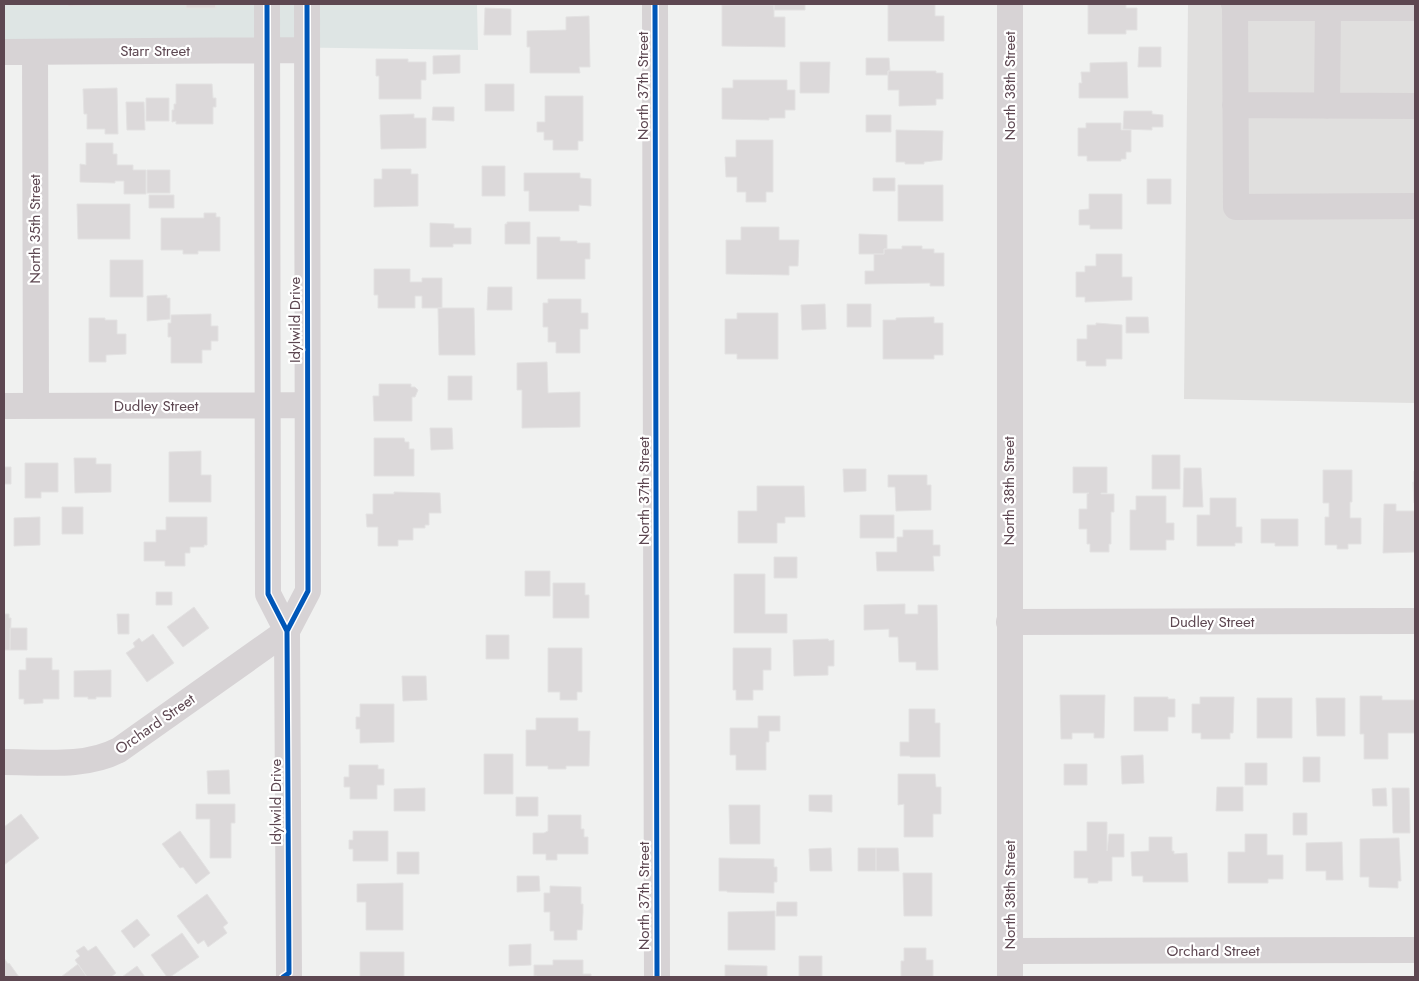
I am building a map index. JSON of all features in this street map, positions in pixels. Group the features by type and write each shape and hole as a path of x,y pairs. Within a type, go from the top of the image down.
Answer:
{"street":[{"name":"Idylwild Drive","path":"267,4 268,594 287,630 287,976"},
{"name":"Idylwild Drive","path":"287,630 308,591 307,4"},
{"name":"North 37th Street","path":"655,4 656,977"},
{"name":"North 38th Street","path":"1010,4 1010,977"},
{"path":"1415,8 1248,8 1234,5 1236,207 1415,206"},
{"path":"1327,106 1328,9"},
{"name":"Starr Street","path":"4,52 307,50"},
{"name":"North 35th Street","path":"35,52 36,406"},
{"path":"1235,106 1415,106"},
{"name":"Dudley Street","path":"4,406 307,405"},
{"name":"Dudley Street","path":"1009,622 1415,621"},
{"name":"Orchard Street","path":"4,762 86,761 106,757 131,743 287,630"},
{"name":"Orchard Street","path":"1010,952 1415,950"}],"shaded area":[{"path":"4,4 477,4 478,50 4,43"},
{"path":"1188,4 1415,4 1415,403 1184,399"}],"building":[{"path":"68,4 92,4 92,5 68,6"},
{"path":"186,4 215,4 216,8 186,8"},
{"path":"774,4 805,4 805,10 774,10"},
{"path":"888,4 935,4 935,16 944,16 944,41 888,41"},
{"path":"1088,4 1126,4 1126,8 1137,8 1137,30 1126,30 1126,34 1088,34"},
{"path":"722,5 774,5 774,17 785,17 785,47 722,46"},
{"path":"485,8 511,9 511,35 484,35"},
{"path":"589,16 590,67 579,67 580,73 530,73 530,47 527,47 527,31 566,30 566,17"},
{"path":"1139,47 1161,47 1161,67 1138,67"},
{"path":"460,55 460,73 433,74 433,56"},
{"path":"866,58 889,58 890,71 888,71 888,75 866,75"},
{"path":"376,59 408,59 408,62 426,62 426,80 421,80 421,99 379,99 379,76 376,76"},
{"path":"800,62 830,62 829,93 800,93"},
{"path":"1127,62 1128,98 1079,98 1079,83 1082,83 1081,72 1090,72 1090,63"},
{"path":"888,71 936,71 936,73 943,73 943,99 936,99 936,105 899,106 899,90 888,90"},
{"path":"733,80 787,80 787,90 795,90 795,110 785,110 785,118 769,118 769,120 722,119 722,88 733,88"},
{"path":"176,84 212,84 213,98 216,98 216,107 213,107 213,124 176,124 176,121 172,122 172,110 174,110 174,104 176,104"},
{"path":"485,84 514,84 514,111 485,111"},
{"path":"117,88 118,134 105,134 105,129 87,129 83,89"},
{"path":"545,96 583,96 583,141 578,141 578,150 553,150 553,140 544,140 544,132 537,132 537,122 545,122"},
{"path":"146,98 169,98 169,121 146,121"},
{"path":"126,102 144,102 145,130 127,130"},
{"path":"433,107 454,107 454,121 432,120"},
{"path":"1124,111 1152,111 1152,114 1163,115 1163,127 1152,127 1152,130 1123,129"},
{"path":"414,114 414,118 426,118 426,148 381,149 380,115"},
{"path":"866,115 891,115 891,132 866,132"},
{"path":"1086,123 1121,123 1121,130 1131,130 1131,152 1126,152 1126,159 1121,159 1121,161 1087,161 1087,156 1078,156 1078,128 1086,128"},
{"path":"896,130 943,131 942,160 924,162 924,164 896,162"},
{"path":"736,140 773,140 773,192 766,192 766,202 746,202 746,192 737,192 737,177 726,177 725,157 736,157"},
{"path":"86,143 113,143 113,154 117,154 117,165 133,165 133,170 146,170 146,194 124,194 124,181 115,181 115,183 80,182 80,164 86,165"},
{"path":"482,166 505,166 505,196 482,196"},
{"path":"382,169 411,169 411,174 418,174 418,206 374,207 374,179 382,179"},
{"path":"147,170 170,170 170,193 147,193"},
{"path":"524,173 580,173 580,178 591,179 591,206 579,205 579,211 529,211 529,191 524,191"},
{"path":"873,178 895,178 895,191 873,191"},
{"path":"1147,179 1171,179 1171,204 1147,204"},
{"path":"898,185 943,185 943,221 898,221"},
{"path":"1089,194 1122,194 1122,229 1090,229 1090,225 1079,225 1079,210 1089,209"},
{"path":"149,195 174,195 174,208 149,208"},
{"path":"77,204 130,204 130,239 78,239"},
{"path":"204,213 216,213 216,217 220,217 220,251 198,251 198,254 183,254 183,250 161,250 161,218 204,218"},
{"path":"507,222 530,222 530,244 505,244 505,224"},
{"path":"430,223 454,224 454,228 471,228 471,244 453,244 453,247 430,247"},
{"path":"741,227 779,227 779,240 799,240 798,266 789,266 789,275 726,274 726,240 741,240"},
{"path":"859,234 887,235 887,249 884,249 884,254 859,254"},
{"path":"537,237 560,237 560,241 590,243 590,259 585,259 585,279 537,279"},
{"path":"902,246 922,246 922,249 934,249 934,253 944,253 944,286 930,286 930,283 865,284 865,271 874,271 874,254 884,254 884,249 902,249"},
{"path":"1096,254 1122,254 1122,277 1132,277 1132,300 1085,302 1085,297 1076,297 1076,272 1085,272 1085,266 1096,266"},
{"path":"110,260 143,260 143,297 110,297"},
{"path":"374,269 410,269 410,282 422,282 422,278 442,278 442,308 422,308 422,296 415,296 415,308 378,308 378,295 374,295"},
{"path":"488,287 512,287 512,310 487,310"},
{"path":"167,295 167,298 170,298 170,319 147,321 147,296"},
{"path":"548,299 581,299 581,313 588,313 588,329 580,329 580,353 556,353 556,342 548,342 548,327 543,327 543,303 548,303"},
{"path":"825,304 826,329 802,330 801,305"},
{"path":"847,304 871,304 871,327 847,327"},
{"path":"438,308 474,308 475,355 439,355"},
{"path":"737,313 778,313 778,359 737,359 737,354 725,354 725,319 737,319"},
{"path":"211,314 211,326 218,326 218,341 211,341 211,350 202,350 202,363 171,363 171,337 168,337 168,323 171,323 171,315"},
{"path":"934,317 934,323 943,323 943,355 934,355 934,359 883,359 883,320"},
{"path":"1126,317 1148,317 1149,333 1126,333"},
{"path":"89,318 117,320 117,334 126,334 126,354 106,355 106,362 89,362"},
{"path":"1096,323 1122,325 1122,359 1106,359 1106,366 1086,366 1086,361 1077,361 1077,339 1087,339 1087,325 1096,325"},
{"path":"547,362 548,393 580,392 580,427 522,428 522,390 517,390 517,363"},
{"path":"448,376 472,376 472,400 448,400"},
{"path":"379,384 411,384 411,387 415,387 418,390 415,397 412,397 412,421 374,421 373,396 379,396"},
{"path":"430,428 452,428 453,449 431,450"},
{"path":"374,438 404,438 405,442 409,442 409,449 414,449 414,476 374,476"},
{"path":"201,451 201,475 211,475 211,502 169,502 169,452"},
{"path":"1152,455 1180,455 1180,489 1152,489"},
{"path":"74,458 96,458 96,464 111,464 111,492 75,493"},
{"path":"25,463 58,463 58,492 41,492 41,498 25,498"},
{"path":"4,467 11,467 11,484 4,484"},
{"path":"1073,467 1107,467 1107,493 1101,494 1114,494 1114,512 1111,512 1111,544 1109,544 1109,552 1090,552 1090,544 1087,544 1087,529 1079,529 1079,509 1087,509 1087,494 1089,493 1073,493"},
{"path":"1184,468 1201,468 1203,507 1183,507"},
{"path":"843,469 866,469 866,491 844,492"},
{"path":"1323,470 1352,470 1350,518 1361,518 1361,544 1348,544 1348,549 1337,549 1337,545 1325,545 1325,517 1329,517 1329,503 1323,503"},
{"path":"1414,471 1415,503 1413,482"},
{"path":"888,475 927,475 927,485 931,485 931,510 896,511 895,487 888,487"},
{"path":"757,486 804,486 805,517 785,517 785,523 777,523 777,543 738,543 738,511 757,511"},
{"path":"394,492 440,493 441,513 429,513 429,525 425,525 425,528 413,528 413,540 398,540 398,546 378,546 378,527 367,527 366,514 373,514 373,494 394,494"},
{"path":"1136,496 1166,496 1166,523 1174,523 1174,540 1166,540 1166,550 1130,550 1130,510 1136,510"},
{"path":"1210,498 1236,498 1236,527 1242,527 1242,543 1235,543 1235,546 1197,546 1197,515 1210,515"},
{"path":"1384,504 1396,504 1396,511 1415,511 1415,552 1383,553"},
{"path":"62,507 83,507 83,534 62,534"},
{"path":"860,515 894,515 894,538 860,538"},
{"path":"40,517 40,545 14,546 14,518"},
{"path":"166,517 207,517 207,545 204,545 204,547 190,547 190,553 185,553 185,566 165,566 165,561 144,561 144,542 156,542 156,530 166,530"},
{"path":"1261,519 1298,519 1298,546 1275,546 1275,543 1261,543"},
{"path":"903,530 933,530 933,545 940,545 940,556 933,556 934,571 877,571 876,552 897,552 897,537 903,537"},
{"path":"774,557 797,557 797,578 774,578"},
{"path":"525,571 550,571 550,596 525,596"},
{"path":"734,574 765,574 765,614 787,614 787,633 734,633"},
{"path":"553,583 585,583 585,595 589,595 589,618 553,618"},
{"path":"156,592 172,592 172,605 156,605"},
{"path":"905,604 905,614 918,614 918,605 937,605 938,670 916,670 916,662 899,662 898,637 889,637 889,629 864,630 864,605"},
{"path":"194,607 209,628 183,647 167,627"},
{"path":"4,614 9,614 9,618 11,618 10,650 4,650"},
{"path":"117,614 129,614 129,634 118,634"},
{"path":"10,628 27,628 27,650 10,650"},
{"path":"153,634 174,663 147,682 126,653 135,647 133,643 139,638 142,642"},
{"path":"486,635 509,635 509,659 486,659"},
{"path":"828,639 829,641 834,640 834,666 828,666 828,675 794,676 793,640"},
{"path":"548,648 582,648 582,692 577,692 577,700 560,700 560,692 548,692"},
{"path":"733,648 771,648 771,670 763,670 763,690 753,690 753,700 736,700 736,690 733,690"},
{"path":"26,658 52,658 52,670 59,670 59,699 43,699 43,703 24,704 24,699 19,699 19,670 26,670"},
{"path":"111,670 111,697 88,699 88,697 74,697 74,671"},
{"path":"402,676 426,676 427,700 403,701"},
{"path":"1060,695 1105,695 1104,738 1094,738 1094,733 1072,733 1072,739 1061,739"},
{"path":"1360,696 1382,696 1382,700 1415,700 1415,733 1388,733 1388,759 1364,759 1364,734 1360,734"},
{"path":"1134,697 1168,697 1168,699 1175,699 1175,717 1168,717 1168,731 1134,731"},
{"path":"1200,697 1234,697 1233,733 1230,733 1230,739 1201,739 1201,733 1192,733 1192,704 1200,704"},
{"path":"1257,698 1292,698 1292,738 1257,738"},
{"path":"1316,698 1345,698 1345,736 1317,736"},
{"path":"360,704 394,704 394,742 360,743 360,729 356,729 356,717 360,717"},
{"path":"909,709 935,709 935,723 940,723 940,757 900,756 900,742 909,742"},
{"path":"758,716 780,716 780,731 769,731 769,742 766,742 766,770 736,770 736,755 730,755 730,728 758,728"},
{"path":"536,718 578,718 578,731 590,731 589,766 566,766 566,769 548,769 548,766 526,766 526,730 536,730"},
{"path":"484,754 513,754 513,794 484,794"},
{"path":"1143,755 1144,783 1122,784 1121,756"},
{"path":"1303,757 1320,757 1320,782 1303,782"},
{"path":"1245,763 1267,763 1267,785 1245,785"},
{"path":"1064,764 1087,764 1087,785 1064,785"},
{"path":"349,765 378,765 378,769 384,769 384,785 377,785 377,799 350,799 350,787 344,787 344,777 349,777"},
{"path":"229,770 230,794 208,794 207,771"},
{"path":"898,774 935,774 936,787 941,787 941,814 933,814 933,837 904,837 904,804 898,805"},
{"path":"1217,787 1243,787 1243,811 1216,811"},
{"path":"425,788 425,811 394,811 394,789"},
{"path":"1386,788 1387,806 1373,806 1372,789"},
{"path":"1392,788 1409,788 1410,833 1393,833"},
{"path":"809,795 832,795 832,812 809,811"},
{"path":"516,797 538,797 538,816 516,816"},
{"path":"196,804 235,804 235,823 231,823 231,858 210,858 210,819 196,819"},
{"path":"729,805 760,805 760,844 730,844"},
{"path":"1293,813 1307,813 1307,835 1293,835"},
{"path":"21,814 39,838 4,865 4,827"},
{"path":"548,815 581,815 581,829 584,829 584,837 588,837 588,854 557,854 557,860 546,860 546,854 533,854 533,833 548,831"},
{"path":"1087,822 1107,822 1107,851 1109,834 1124,834 1124,857 1112,857 1112,881 1088,883 1088,878 1074,878 1074,851 1087,851"},
{"path":"180,831 210,873 196,884 183,867 180,868 162,844"},
{"path":"353,831 388,831 388,861 353,861 353,849 349,849 349,840 353,840"},
{"path":"1245,834 1267,834 1267,855 1283,855 1283,879 1268,879 1268,883 1228,883 1228,852 1245,852"},
{"path":"1149,837 1172,837 1172,851 1174,851 1174,854 1187,853 1188,882 1143,882 1143,876 1132,876 1131,852 1149,851"},
{"path":"1399,838 1401,881 1398,881 1398,888 1369,887 1369,877 1360,877 1360,839"},
{"path":"1342,842 1343,880 1326,880 1326,871 1306,871 1306,843"},
{"path":"831,848 832,871 810,871 809,849"},
{"path":"858,848 876,848 876,871 858,871"},
{"path":"876,848 898,848 899,871 876,871"},
{"path":"397,852 419,852 419,874 397,874"},
{"path":"719,858 774,859 774,867 777,867 777,882 774,882 774,893 719,891"},
{"path":"903,873 932,873 932,916 904,916"},
{"path":"517,876 539,876 540,891 517,892"},
{"path":"403,883 403,930 366,930 366,902 357,902 357,884"},
{"path":"550,886 581,887 581,904 583,904 582,930 577,930 577,940 554,940 554,931 550,931 550,912 544,912 544,893 550,893"},
{"path":"207,894 228,923 223,927 227,933 208,947 204,940 198,944 177,916"},
{"path":"777,902 797,902 797,916 776,916"},
{"path":"775,911 775,950 728,950 728,912"},
{"path":"137,919 150,935 134,948 121,931"},
{"path":"182,933 199,957 170,977 167,977 151,955"},
{"path":"531,944 531,965 509,966 509,945"},
{"path":"84,946 88,951 96,946 116,973 111,977 87,977 75,960 80,956 76,951"},
{"path":"904,948 926,948 926,960 933,960 933,977 901,977 901,961 904,961"},
{"path":"360,952 404,952 404,977 360,977"},
{"path":"799,956 822,956 822,977 799,977"},
{"path":"4,958 9,963 19,977 4,977"},
{"path":"553,960 583,960 583,974 591,974 591,977 534,976 534,965 553,965"},
{"path":"78,964 87,977 61,977"},
{"path":"725,965 767,966 767,977 725,977"},
{"path":"137,966 145,977 122,977"}],"cycle path":[{"path":"267,4 268,594 287,631 289,973 283,977"},
{"path":"287,631 308,591 307,4"},
{"path":"655,4 657,977"}]}
